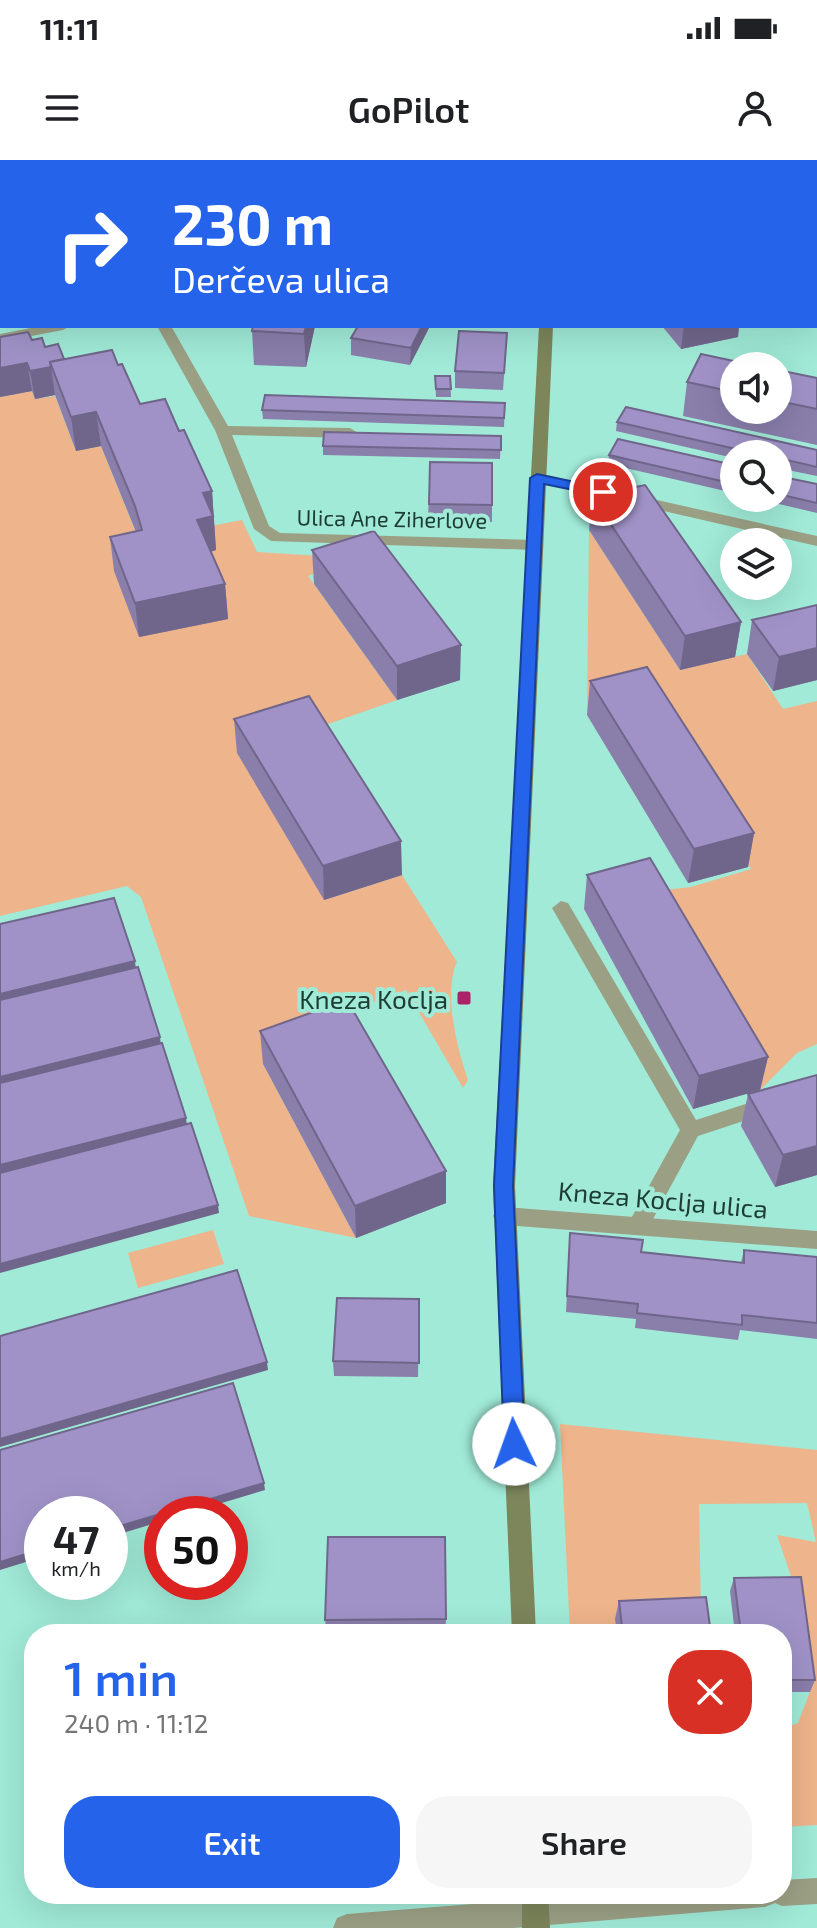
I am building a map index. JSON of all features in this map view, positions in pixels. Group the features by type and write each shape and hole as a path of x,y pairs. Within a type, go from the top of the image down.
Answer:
{"main road":[{"path":"524,1624 504,1216 512,976 546,328"}],"street":[{"path":"0,338 52,328"},
{"name":"Ulica Ane Ziherlove","path":"165,328 223,430 262,529 277,538 534,545"},
{"path":"223,430 361,433"},
{"path":"537,478 817,541"},
{"path":"561,908 691,1130"},
{"path":"639,1224 691,1130 817,1089"},
{"name":"Kneza Koclja ulica","path":"504,1216 817,1240"},
{"path":"792,1892 817,1891"},
{"path":"347,1928 637,1904"}],"shaded area":[{"path":"32,391 35,399 55,396 76,451 101,446 139,540 201,554 206,527 242,520 257,552 352,558 308,576 397,700 311,730 324,900 402,875 457,962 451,1005 468,1080 463,1088 406,990 356,1009 348,1033 263,1064 356,1238 249,1216 141,897 127,886 0,916 0,397"},
{"path":"589,530 680,670 747,654 783,709 817,701 817,1044 797,1053 760,1090 646,892 691,887 751,869 643,701 587,715"},
{"path":"213,1230 224,1264 138,1288 128,1253"},
{"path":"560,1424 817,1450 817,1825 792,1826 792,1725 798,1723 810,1692 796,1591 777,1535 816,1542 807,1503 699,1504 701,1615 616,1619 616,1624 570,1624"}],"building":[{"path":"253,328 306,328 304,334 252,331"},
{"path":"357,328 421,328 411,348 351,338"},
{"path":"459,331 507,333 504,373 455,371"},
{"path":"28,332 32,340 42,338 45,347 58,344 64,359 50,362 51,367 30,371 27,363 0,368 0,337"},
{"path":"112,350 118,365 122,364 140,404 165,399 179,431 184,430 212,491 203,493 213,516 197,520 225,584 135,603 110,537 142,530 135,506 96,412 71,417 50,362"},
{"path":"701,354 720,358 720,389 687,382"},
{"path":"792,373 817,378 817,409 792,404"},
{"path":"435,376 450,376 451,389 436,389"},
{"path":"265,395 505,403 504,418 262,410"},
{"path":"626,407 773,440 720,440 720,445 617,422"},
{"path":"324,432 501,436 501,450 323,446"},
{"path":"618,439 720,462 720,481 609,455"},
{"path":"792,444 817,450 817,467 792,461"},
{"path":"430,462 492,463 492,505 429,504"},
{"path":"792,479 817,484 817,503 792,497"},
{"path":"645,485 720,592 720,600 726,600 741,622 685,636 592,496"},
{"path":"374,531 461,645 397,666 312,550"},
{"path":"817,605 817,648 779,657 752,620"},
{"path":"647,667 754,833 694,849 590,681"},
{"path":"309,696 401,841 323,866 234,719"},
{"path":"650,858 768,1057 699,1076 587,875"},
{"path":"114,898 135,961 0,994 0,924"},
{"path":"138,967 160,1037 0,1077 0,1000"},
{"path":"347,1000 446,1171 355,1206 260,1031"},
{"path":"162,1043 186,1118 0,1165 0,1083"},
{"path":"817,1075 817,1146 783,1155 748,1094"},
{"path":"191,1123 218,1205 0,1264 0,1173"},
{"path":"570,1233 643,1240 641,1252 744,1263 744,1250 817,1257 817,1323 742,1315 742,1325 637,1313 638,1304 567,1296"},
{"path":"237,1270 267,1362 0,1439 0,1336"},
{"path":"337,1298 419,1299 419,1363 333,1361"},
{"path":"233,1383 264,1483 220,1496 144,1496 144,1519 128,1524 128,1496 24,1496 24,1555 0,1562 0,1450"},
{"path":"328,1537 445,1537 446,1619 325,1620"},
{"path":"801,1577 815,1680 792,1680 792,1624 740,1624 734,1578"},
{"path":"706,1597 710,1624 622,1624 619,1601"}],"place":[{"name":"Kneza Koclja","path":"464,998"}],"route":[{"path":"514,1444 504,1186 537,478 603,492"}]}
